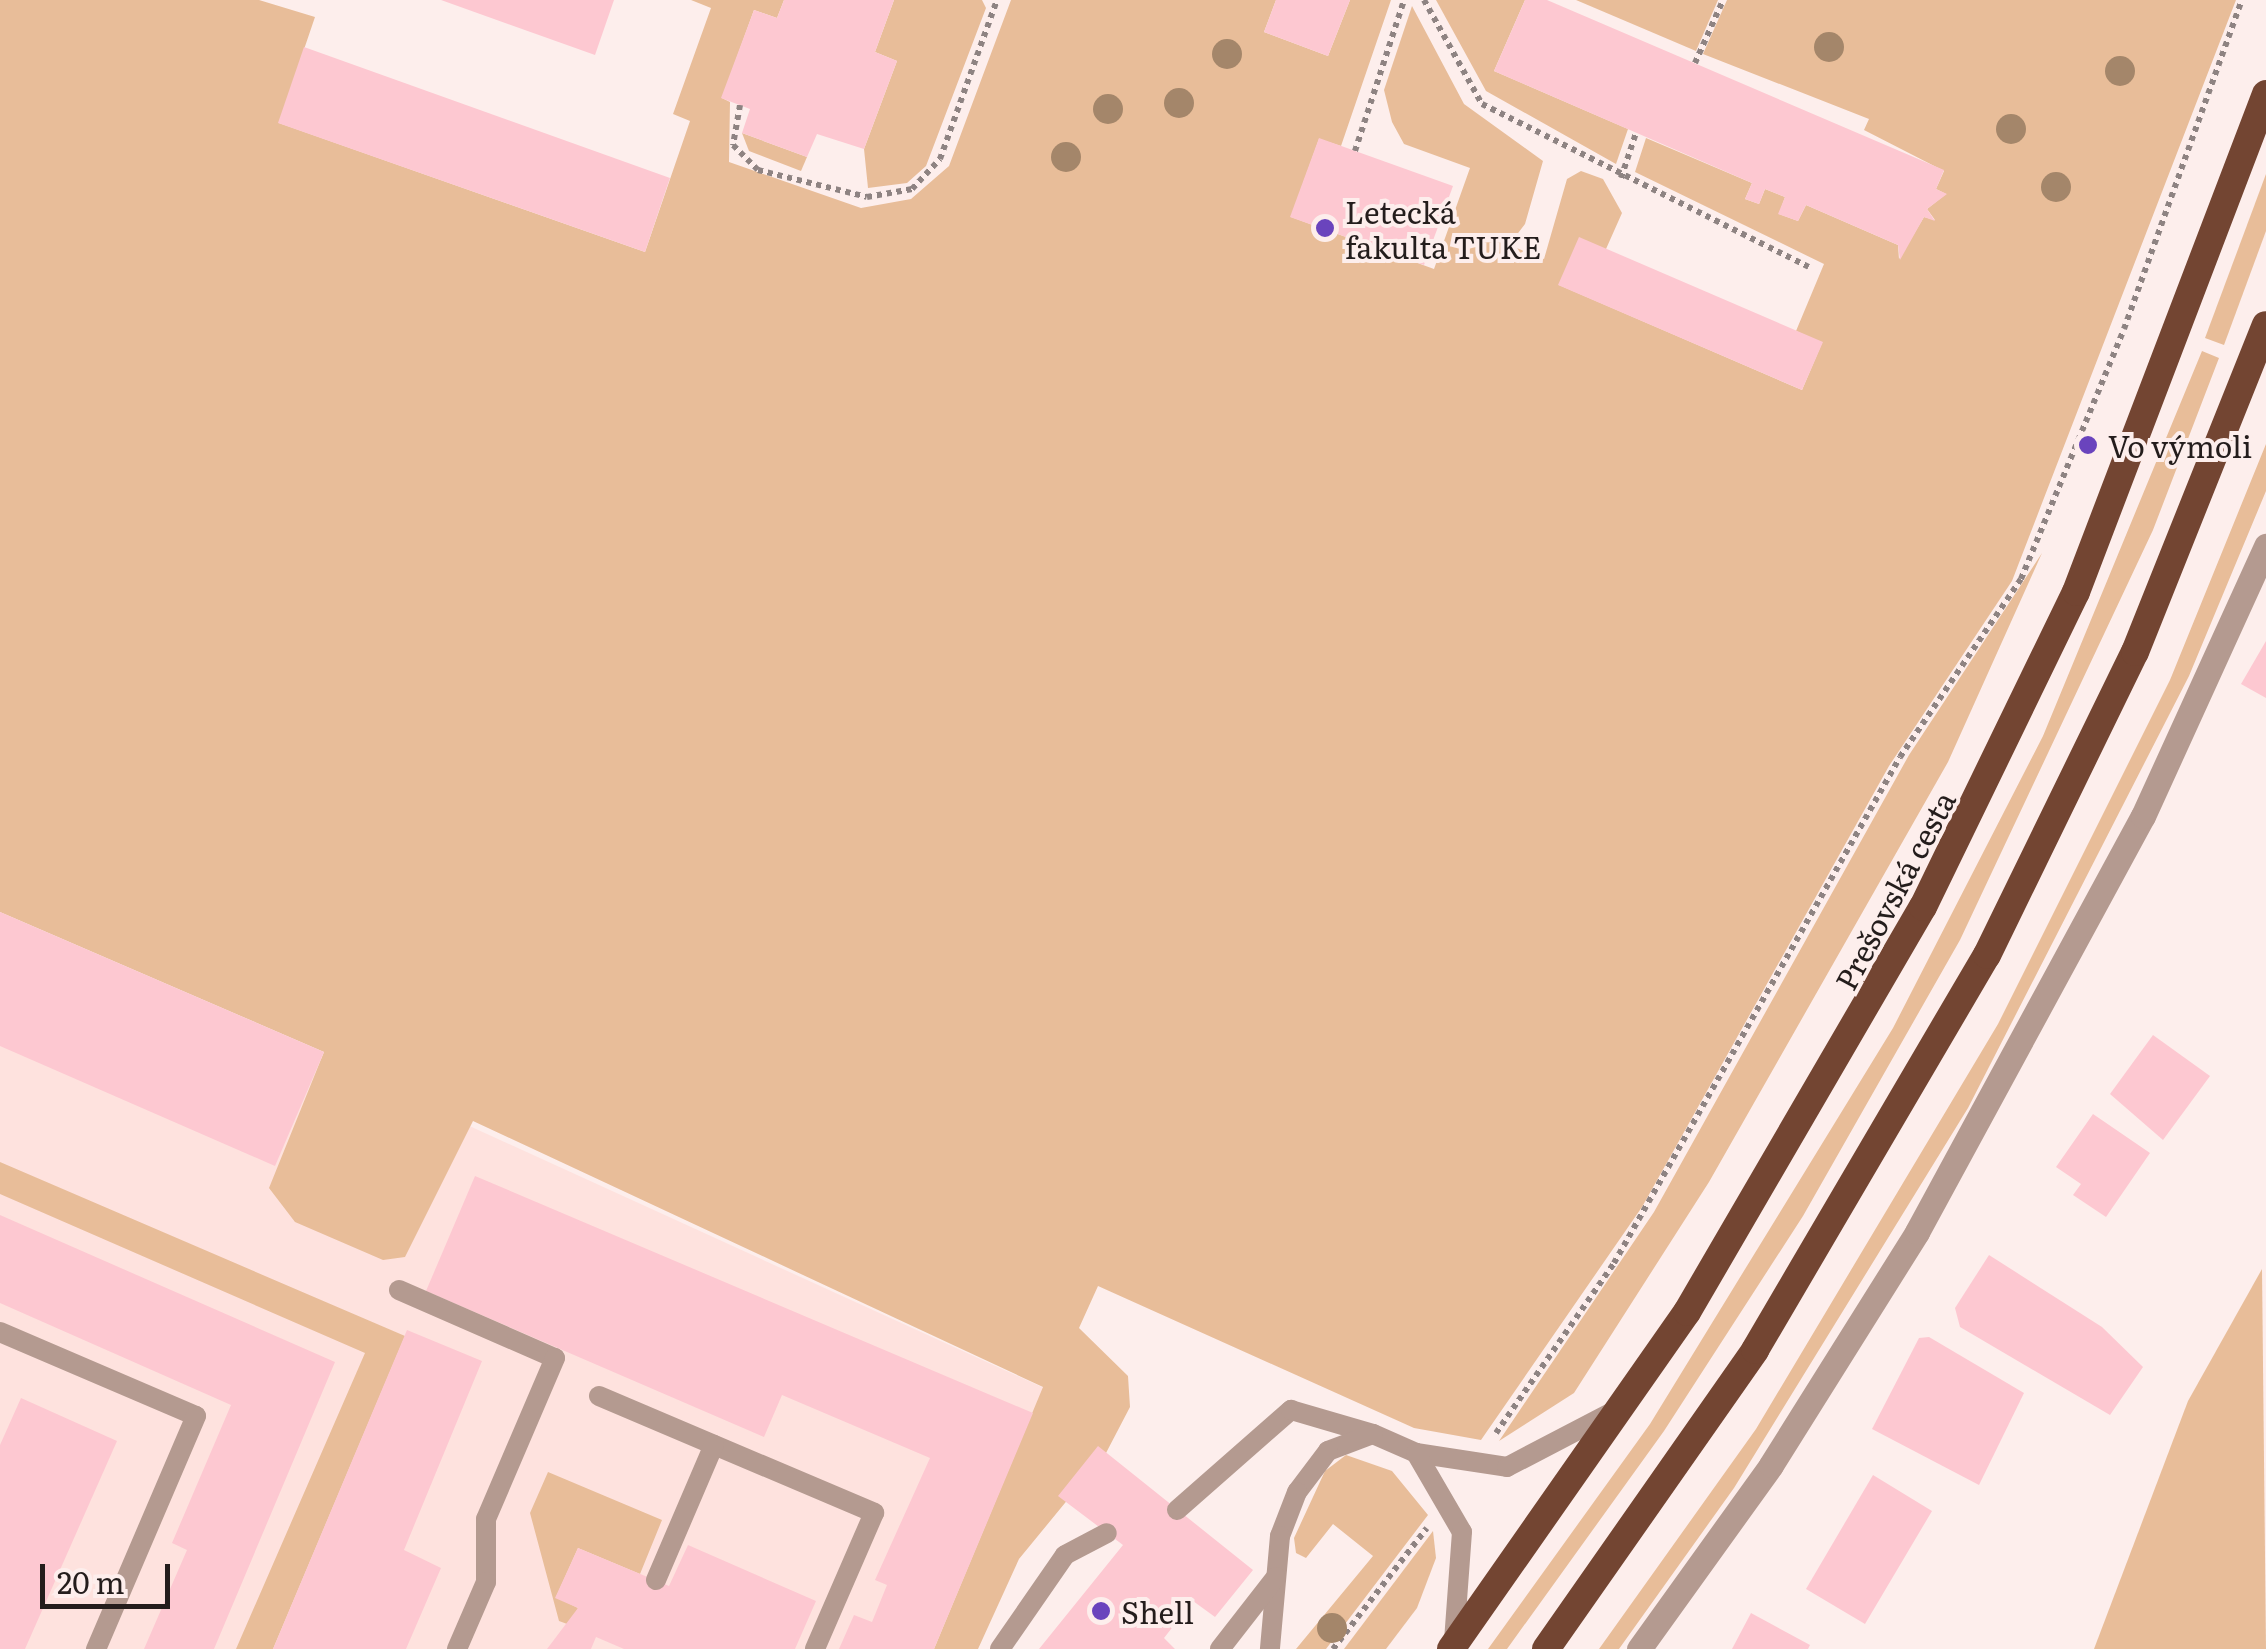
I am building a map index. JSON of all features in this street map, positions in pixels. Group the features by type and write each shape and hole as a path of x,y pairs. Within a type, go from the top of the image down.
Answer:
{"highway":[{"name":"Prešovská cesta","path":"1452,1647 1626,1404 1822,1093 2016,724 2181,335 2266,94"},
{"path":"1546,1649 1764,1335 1987,955 2135,652 2266,324"}],"street":[{"path":"1639,1649 1771,1465 1917,1232 2143,816 2266,546"}],"lane":[{"path":"399,1290 555,1358 486,1519 486,1582 456,1649"},
{"path":"0,1332 196,1416 96,1649"},
{"path":"599,1396 874,1513 815,1649"},
{"path":"1177,1510 1292,1410 1374,1434 1416,1453 1473,1465 1522,1462 1626,1404"},
{"path":"1270,1649 1280,1536 1306,1474 1328,1451 1374,1434"},
{"path":"656,1580 714,1445"},
{"path":"1416,1453 1449,1500 1464,1550 1452,1647"},
{"path":"1000,1649 1065,1555 1107,1532"},
{"path":"1220,1649 1276,1576"}],"path":[{"path":"740,105 733,145 758,170 867,196 912,189 940,159 997,0"},
{"path":"1355,151 1404,0"},
{"path":"1424,0 1482,104 1621,178 1809,268"},
{"path":"1695,63 1723,0"},
{"path":"1473,1465 1614,1263 1900,757 2021,579 2124,329 2242,0"},
{"path":"1621,178 1636,133"},
{"path":"1332,1649 1449,1500"}],"shaded area":[{"path":"0,0 259,0 315,17 279,123 645,252 690,121 673,114 711,8 691,0 784,0 777,18 754,10 722,98 730,102 729,162 861,208 911,199 949,166 1011,0 1276,0 1264,32 1328,56 1350,0 1391,0 1341,146 1319,139 1291,217 1434,269 1470,168 1404,144 1392,122 1384,90 1412,6 1464,104 1543,161 1525,224 1509,245 1544,259 1567,179 1581,171 1603,179 1622,213 1606,249 1559,285 1802,390 1822,343 1796,331 1824,264 1635,172 1646,138 1752,183 1745,199 1759,204 1765,189 1785,197 1779,214 1798,221 1806,205 1898,245 1899,259 1924,217 1935,220 1927,209 1946,194 1936,189 1944,171 1864,130 1869,119 1703,54 1727,0 2236,0 2012,581 1889,766 1642,1207 1481,1440 1414,1428 1098,1286 1079,1328 1128,1376 1130,1407 1106,1453 1019,1559 978,1649 934,1649 1043,1387 473,1121 405,1257 383,1260 295,1222 269,1188 324,1052 0,912"},
{"path":"894,0 982,0 986,8 926,166 907,183 868,188 864,149 897,61 875,52"},
{"path":"1436,0 1525,0 1494,71 1628,129 1616,164 1486,91"},
{"path":"1576,0 1718,0 1696,51"},
{"path":"742,133 807,157 801,171 749,151"},
{"path":"2266,174 2266,231 2224,345 2205,338"},
{"path":"2202,351 2219,358 2153,530 1960,940 1803,1216 1664,1431 1507,1649 1488,1649 1650,1424 1893,1028 2043,736"},
{"path":"2266,444 2266,491 2189,676 1968,1108 1734,1488 1619,1649 1599,1649 1756,1429 1998,1024 2170,680"},
{"path":"2042,553 1948,762 1709,1182 1574,1393 1499,1441 1654,1212 1909,755"},
{"path":"0,912 1044,1388 934,1649 0,1649"},
{"path":"0,1162 405,1336 273,1649 236,1649 365,1353 0,1194"},
{"path":"2262,1269 2266,1649 2094,1649 2188,1401"},
{"path":"1346,1455 1392,1471 1428,1515 1326,1649 1296,1649 1373,1556 1333,1524 1306,1558 1296,1553 1294,1538 1325,1471"},
{"path":"548,1472 662,1520 640,1574 578,1548 556,1597 578,1608 570,1625 559,1621 530,1513"},
{"path":"1433,1531 1436,1558 1417,1608 1386,1649 1344,1649"}],"building":[{"path":"441,0 614,0 595,55"},
{"path":"784,0 894,0 875,52 897,61 864,149 817,134 807,157 742,133 750,109 721,98 754,10 777,18"},
{"path":"1276,0 1350,0 1328,56 1264,32"},
{"path":"1525,0 1547,0 1944,170 1936,189 1947,194 1927,209 1935,221 1924,217 1900,260 1898,245 1806,205 1798,221 1778,214 1785,197 1765,189 1759,204 1745,199 1752,183 1494,71"},
{"path":"304,47 670,178 645,252 278,123"},
{"path":"1319,138 1453,186 1424,265 1290,217"},
{"path":"1579,237 1823,342 1802,390 1558,285"},
{"path":"2266,641 2266,698 2241,684"},
{"path":"0,912 324,1052 275,1166 0,1046"},
{"path":"2153,1035 2210,1076 2163,1140 2110,1094"},
{"path":"2093,1114 2150,1153 2106,1217 2073,1195 2081,1184 2056,1167"},
{"path":"475,1176 1033,1413 934,1649 839,1649 854,1615 872,1622 887,1585 875,1580 930,1458 782,1395 764,1437 426,1291"},
{"path":"0,1215 335,1362 214,1649 144,1649 187,1550 172,1543 231,1405 0,1303"},
{"path":"1989,1255 2102,1327 2143,1367 2110,1415 1960,1327 1955,1308"},
{"path":"407,1330 482,1361 404,1550 441,1568 406,1649 273,1649"},
{"path":"1929,1337 2024,1393 1979,1485 1872,1429 1919,1338"},
{"path":"21,1398 117,1441 25,1649 0,1649 0,1445"},
{"path":"1098,1446 1253,1570 1215,1617 1193,1601 1164,1638 1175,1649 1039,1649 1123,1545 1058,1496"},
{"path":"1873,1475 1932,1511 1865,1624 1806,1589"},
{"path":"688,1545 816,1601 795,1649 624,1649 596,1637 591,1649 547,1649 578,1608 555,1598 578,1548 669,1586"},
{"path":"1751,1613 1810,1645 1808,1649 1732,1649"}],"place":[{"name":"Letecká fakulta TUKE","path":"1325,228"},
{"name":"Vo výmoli","path":"2088,445"},
{"name":"Shell","path":"1101,1611"}]}
